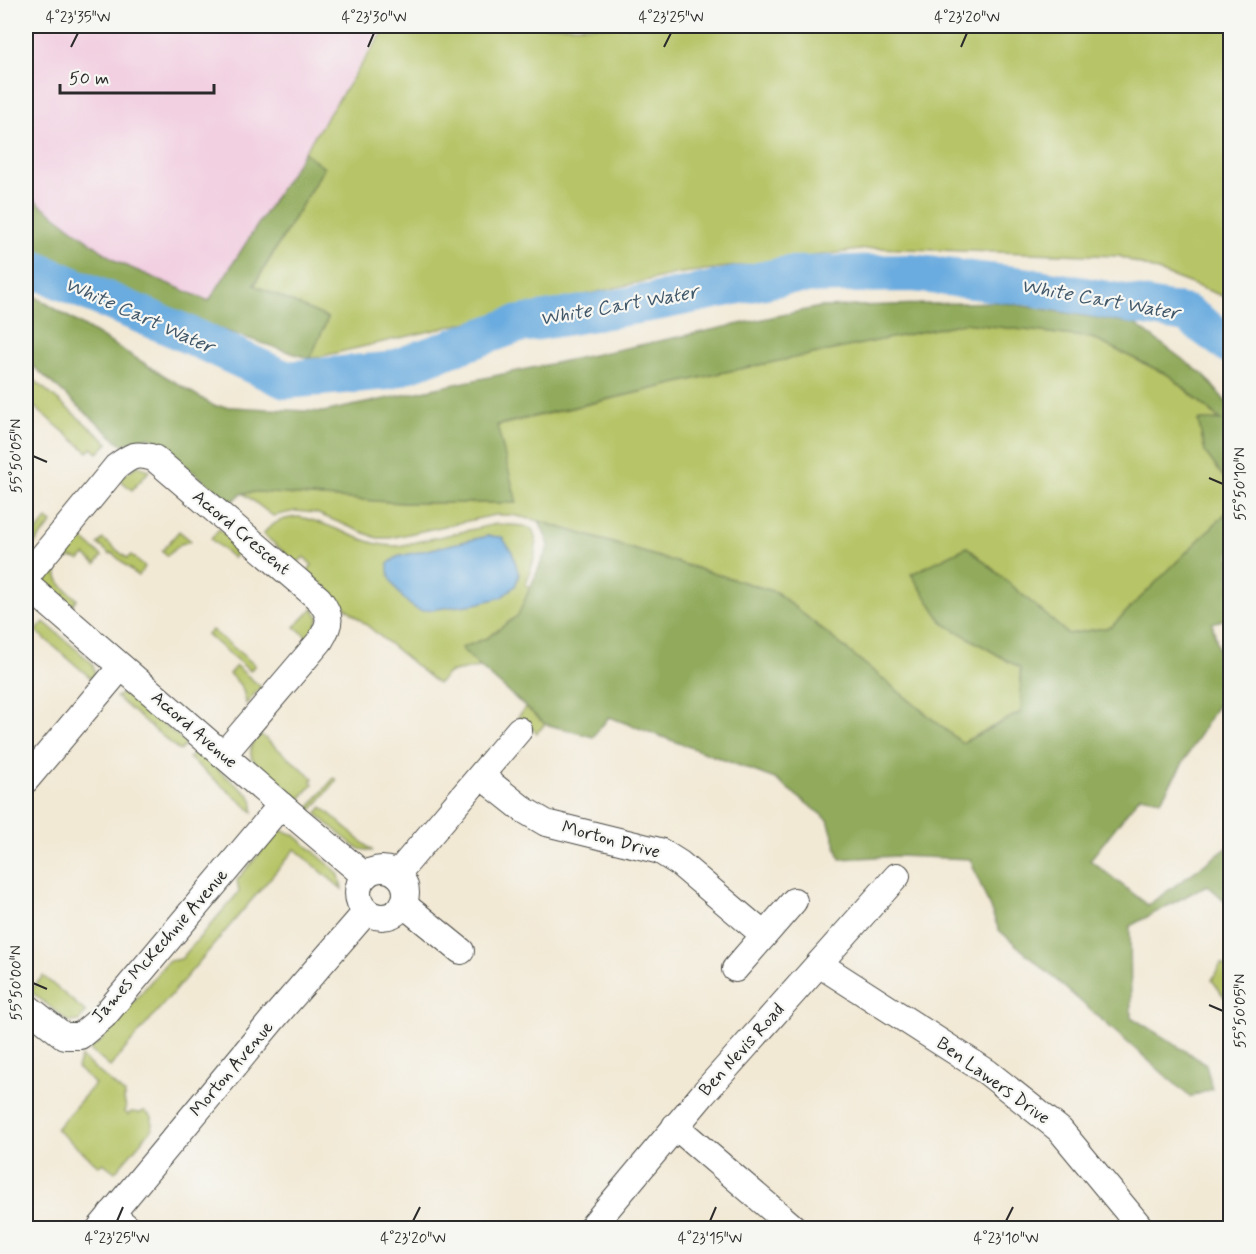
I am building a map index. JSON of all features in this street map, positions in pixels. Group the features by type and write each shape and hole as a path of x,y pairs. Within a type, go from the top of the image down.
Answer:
{"street":[{"name":"Accord Crescent","path":"26,577 116,467 129,457 141,455 154,458 319,599 329,619 320,641 223,755"},
{"name":"Accord Avenue","path":"26,584 365,876"},
{"path":"26,780 121,667"},
{"path":"397,873 519,730"},
{"name":"Morton Drive","path":"481,776 524,810 546,823 660,851 679,863 764,935"},
{"name":"James McKechnie Avenue","path":"26,1006 63,1036 80,1036 104,1016 281,805"},
{"path":"384,868 397,873 405,884 406,898 398,911 391,916 382,917 366,912 358,898 360,882 365,876 370,871 384,868"},
{"name":"Ben Nevis Road","path":"591,1228 675,1126 897,876"},
{"path":"735,969 794,901"},
{"path":"404,904 461,951"},
{"name":"Morton Avenue","path":"113,1224 274,1018 366,912"},
{"name":"Ben Lawers Drive","path":"819,964 987,1072 1060,1130 1140,1228"},
{"path":"675,1126 794,1228"}],"shaded area":[{"path":"26,26 384,26 209,301 117,262 26,194"}],"green space":[{"path":"387,26 1230,26 1230,302 1225,297 1119,256 875,248 675,274 310,359 328,318 254,286 324,168 304,152"},
{"path":"304,152 324,168 254,285 328,318 310,359 109,292 26,249 26,194 117,262 209,301"},
{"path":"26,291 214,406 323,412 820,307 999,302 1135,324 1205,376 1230,407 1230,486 1205,452 1198,420 1221,420 1170,376 1092,338 964,323 725,372 497,425 517,503 402,503 259,492 243,493 231,502 149,437 122,445 26,360"},
{"path":"964,323 1092,338 1170,376 1221,421 1199,420 1205,452 1230,486 1230,509 1111,627 1068,634 967,547 943,623 1020,668 1021,712 962,743 776,592 539,521 512,515 495,515 390,538 377,538 316,513 296,511 273,516 243,493 259,492 402,503 516,503 496,426 725,372"},
{"path":"26,373 108,443 98,453 92,448 88,452 26,400"},
{"path":"137,466 150,470 132,490 119,479"},
{"path":"1230,509 1230,618 1212,623 1228,687 1161,800 1140,796 1090,860 1148,905 1230,846 1230,905 1207,885 1130,926 1131,1017 1206,1064 1212,1089 1190,1097 999,930 970,859 897,856 840,859 828,820 775,779 609,717 593,737 545,724 461,648 487,638 518,615 549,545 539,521 776,592 962,743 1021,712 1020,668 943,623 911,574 967,547 1068,634 1111,627"},
{"path":"299,517 373,543 399,546 496,524 524,526 532,529 536,542 536,550 526,585 530,587 519,615 487,638 462,648 480,667 448,673 438,684 340,603 331,592 307,572 312,565 304,557 297,563 263,534 271,526 283,520","holes":["488,536 512,552 519,575 515,586 388,564 397,557"]},
{"path":"47,519 52,523 26,553 26,544"},
{"path":"219,529 242,548 233,558 211,539"},
{"path":"179,531 191,541 181,544 167,556 162,551"},
{"path":"79,536 102,556 96,564 85,555 80,560 66,559 58,567 57,578 77,599 71,607 45,584 46,578"},
{"path":"103,539 127,558 131,555 145,567 138,576 98,544"},
{"path":"313,608 319,617 310,639 295,627"},
{"path":"44,622 92,663 95,672 92,679 36,631"},
{"path":"212,630 255,665 250,671 207,635"},
{"path":"236,666 261,687 246,704 241,687 229,674"},
{"path":"123,693 187,743 180,751 116,697"},
{"path":"526,707 545,724 537,733 518,717"},
{"path":"260,734 313,778 311,782 313,784 300,799 252,759 252,745"},
{"path":"195,751 250,796 253,802 253,812 189,758"},
{"path":"334,778 337,780 312,810 309,807"},
{"path":"322,807 373,851 360,849 353,845 316,814"},
{"path":"282,831 293,834 334,869 339,875 342,889 295,849 110,1067 89,1049 100,1042 168,961 181,959 239,892 237,880 277,833"},
{"path":"1221,964 1230,968 1230,1005 1212,980"},
{"path":"43,976 86,1012 79,1021 69,1022 30,991"},
{"path":"81,1057 125,1094 126,1108 124,1111 128,1115 131,1112 144,1111 152,1117 152,1129 115,1172 103,1163 99,1166 56,1129 95,1084 77,1068"}],"water":[{"path":"488,536 502,537 512,552 519,575 515,586 502,597 476,604 421,611 403,598 390,578 388,564 397,557"}],"waterway":[{"name":"White Cart Water","path":"26,266 180,331 286,380 388,371 515,325 655,302 789,275 912,273 1032,287 1187,314 1230,345"}]}
